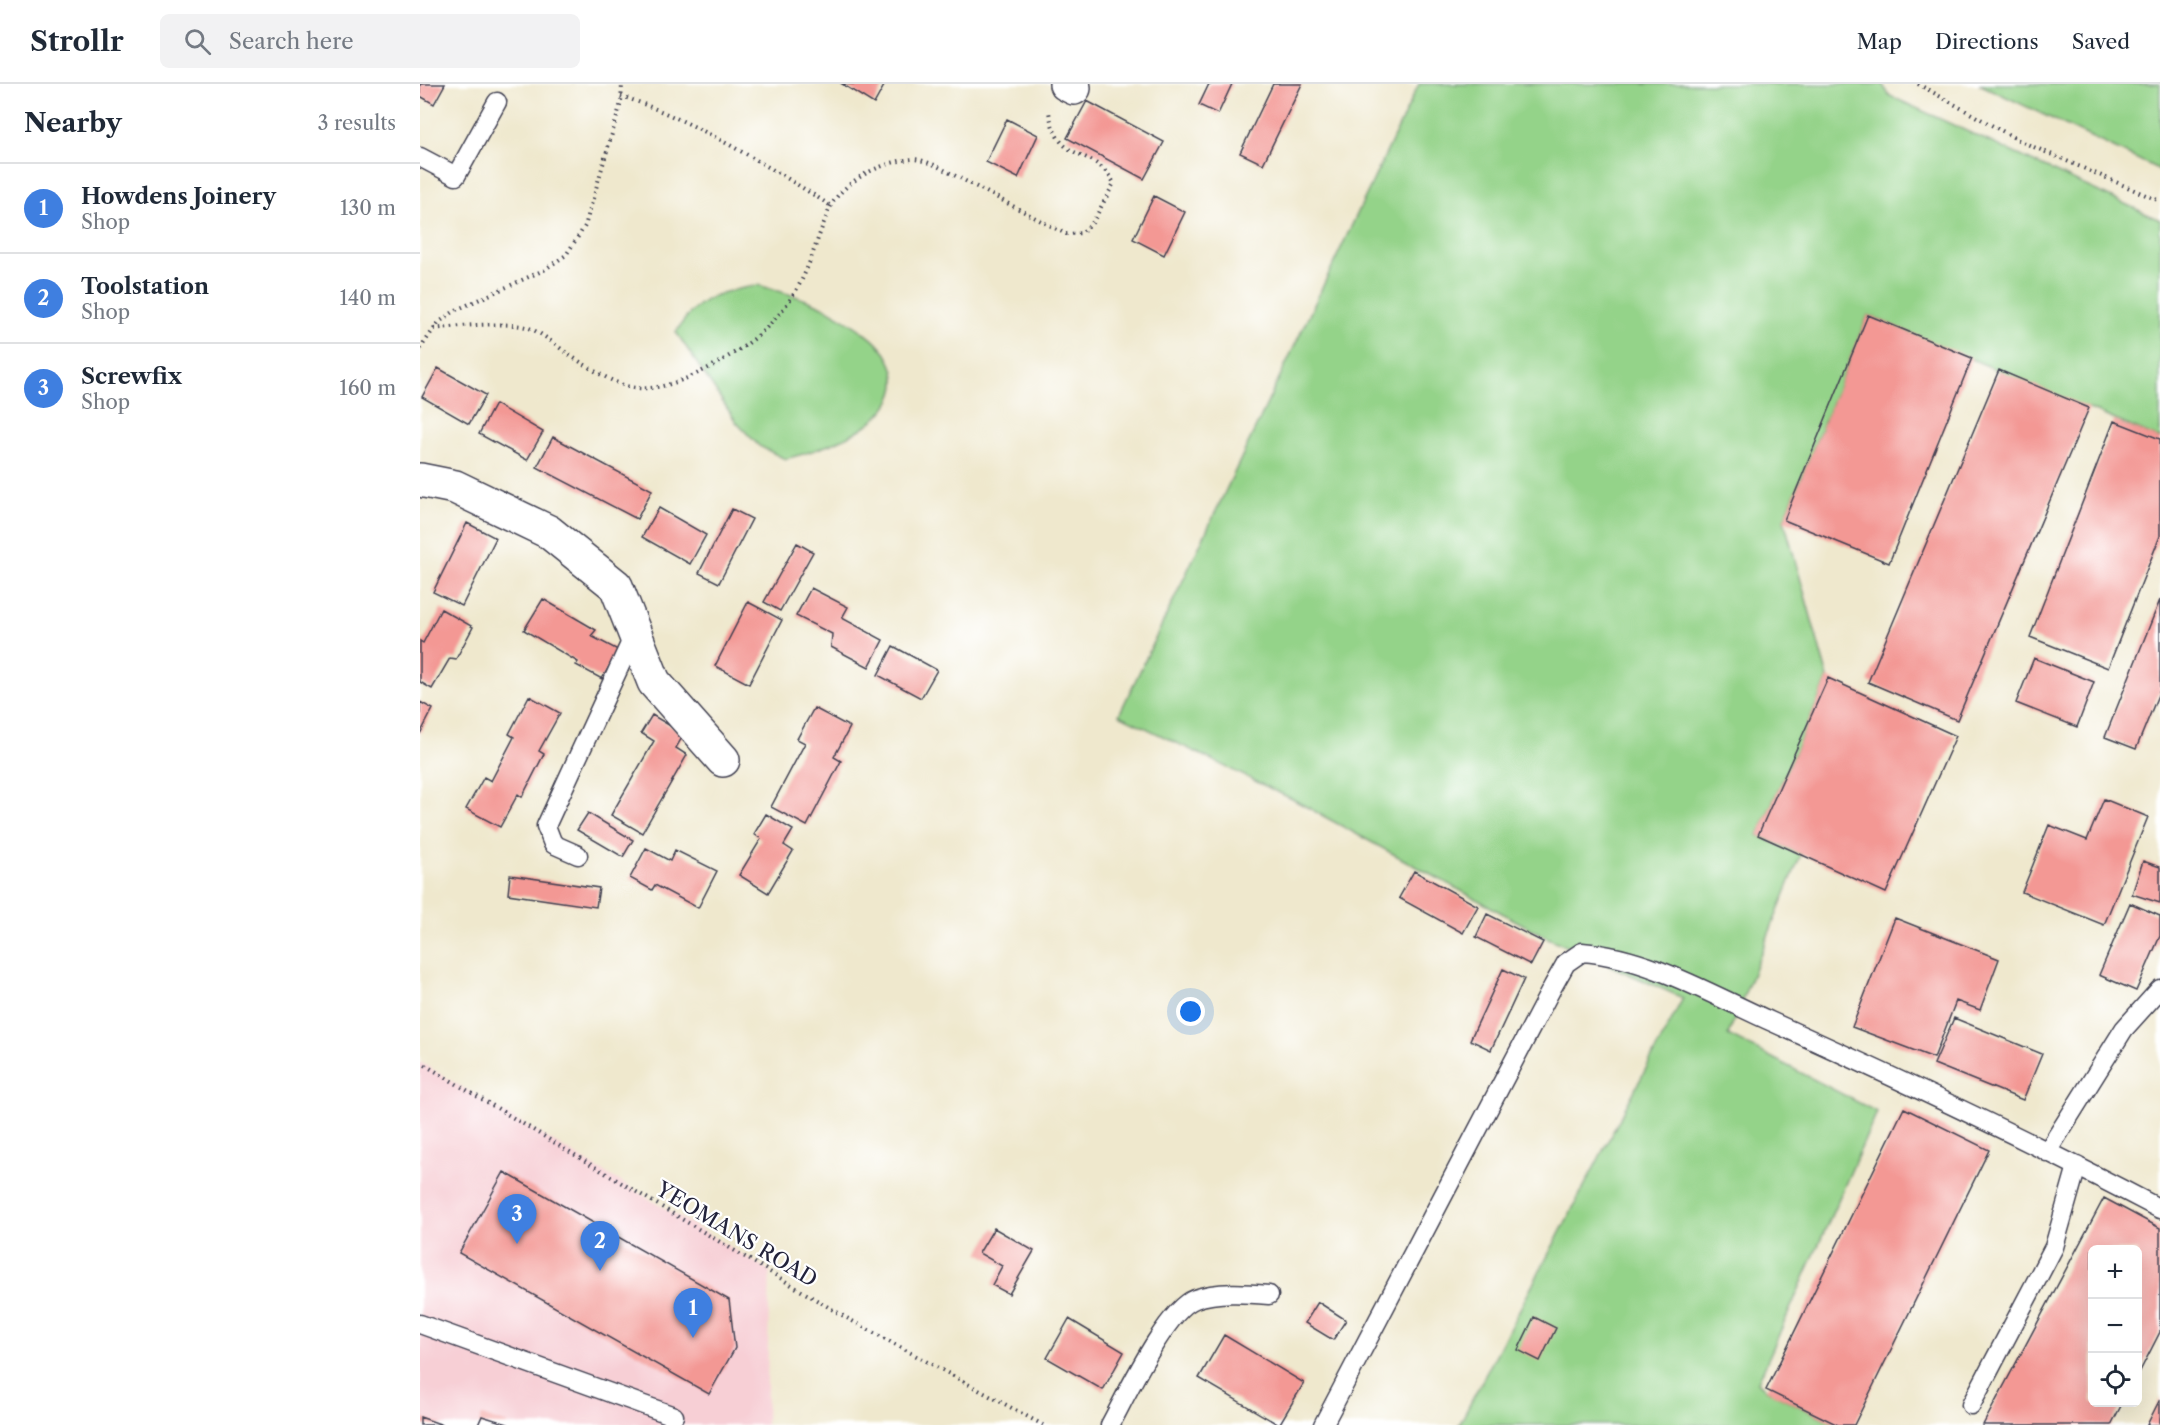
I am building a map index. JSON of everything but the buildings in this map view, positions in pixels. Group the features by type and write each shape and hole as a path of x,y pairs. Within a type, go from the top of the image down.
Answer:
{"street":[{"path":"420,480 455,487 549,532 616,586 654,682 723,760"}],"lane":[{"path":"420,157 456,176 497,102"},
{"path":"578,855 553,844 546,826 635,633"},
{"path":"1323,1425 1553,986 1566,963 1582,952 1609,954 1691,986 1841,1053 2077,1166 2160,1209"},
{"path":"2047,1152 2124,1029 2160,989"},
{"path":"1971,1405 2054,1247 2077,1166"},
{"path":"1110,1425 1151,1349 1174,1318 1194,1300 1245,1293 1269,1295"},
{"path":"420,1324 674,1416"}],"path":[{"path":"420,349 434,329 456,310 543,270 566,255 585,226 621,96 621,84"},
{"path":"1918,84 2020,141 2160,201"},
{"path":"434,329 464,324 528,327 607,378 630,387 648,389 668,384 718,362 743,346 774,321 811,262 831,206 844,190 864,176 893,162 916,159 935,165 1066,234 1082,233 1093,222 1114,183 1106,168 1061,145 1052,131 1062,92"},
{"path":"621,96 719,141 784,175 831,206"},
{"name":"YEOMANS ROAD","path":"420,1062 845,1317 1043,1425"}],"shaded area":[{"path":"420,1062 770,1271 766,1425 420,1425"}],"green space":[{"path":"1419,84 1882,84 1890,96 2160,220 2160,439 1868,315 1784,520 1828,678 1758,835 1801,854 1728,1035 1877,1112 1758,1382 1766,1390 1838,1425 1459,1425 1683,998 1548,938 1292,799 1119,715"},
{"path":"1979,84 2160,84 2160,170"},
{"path":"758,285 819,305 854,325 879,345 890,361 895,381 891,399 879,415 842,439 802,455 785,459 759,446 737,423 676,332 684,319 701,303 720,294"}],"place":[{"name":"Screwfix","path":"517,1244"},
{"name":"Toolstation","path":"600,1271"},
{"name":"Howdens Joinery","path":"693,1338"}]}
